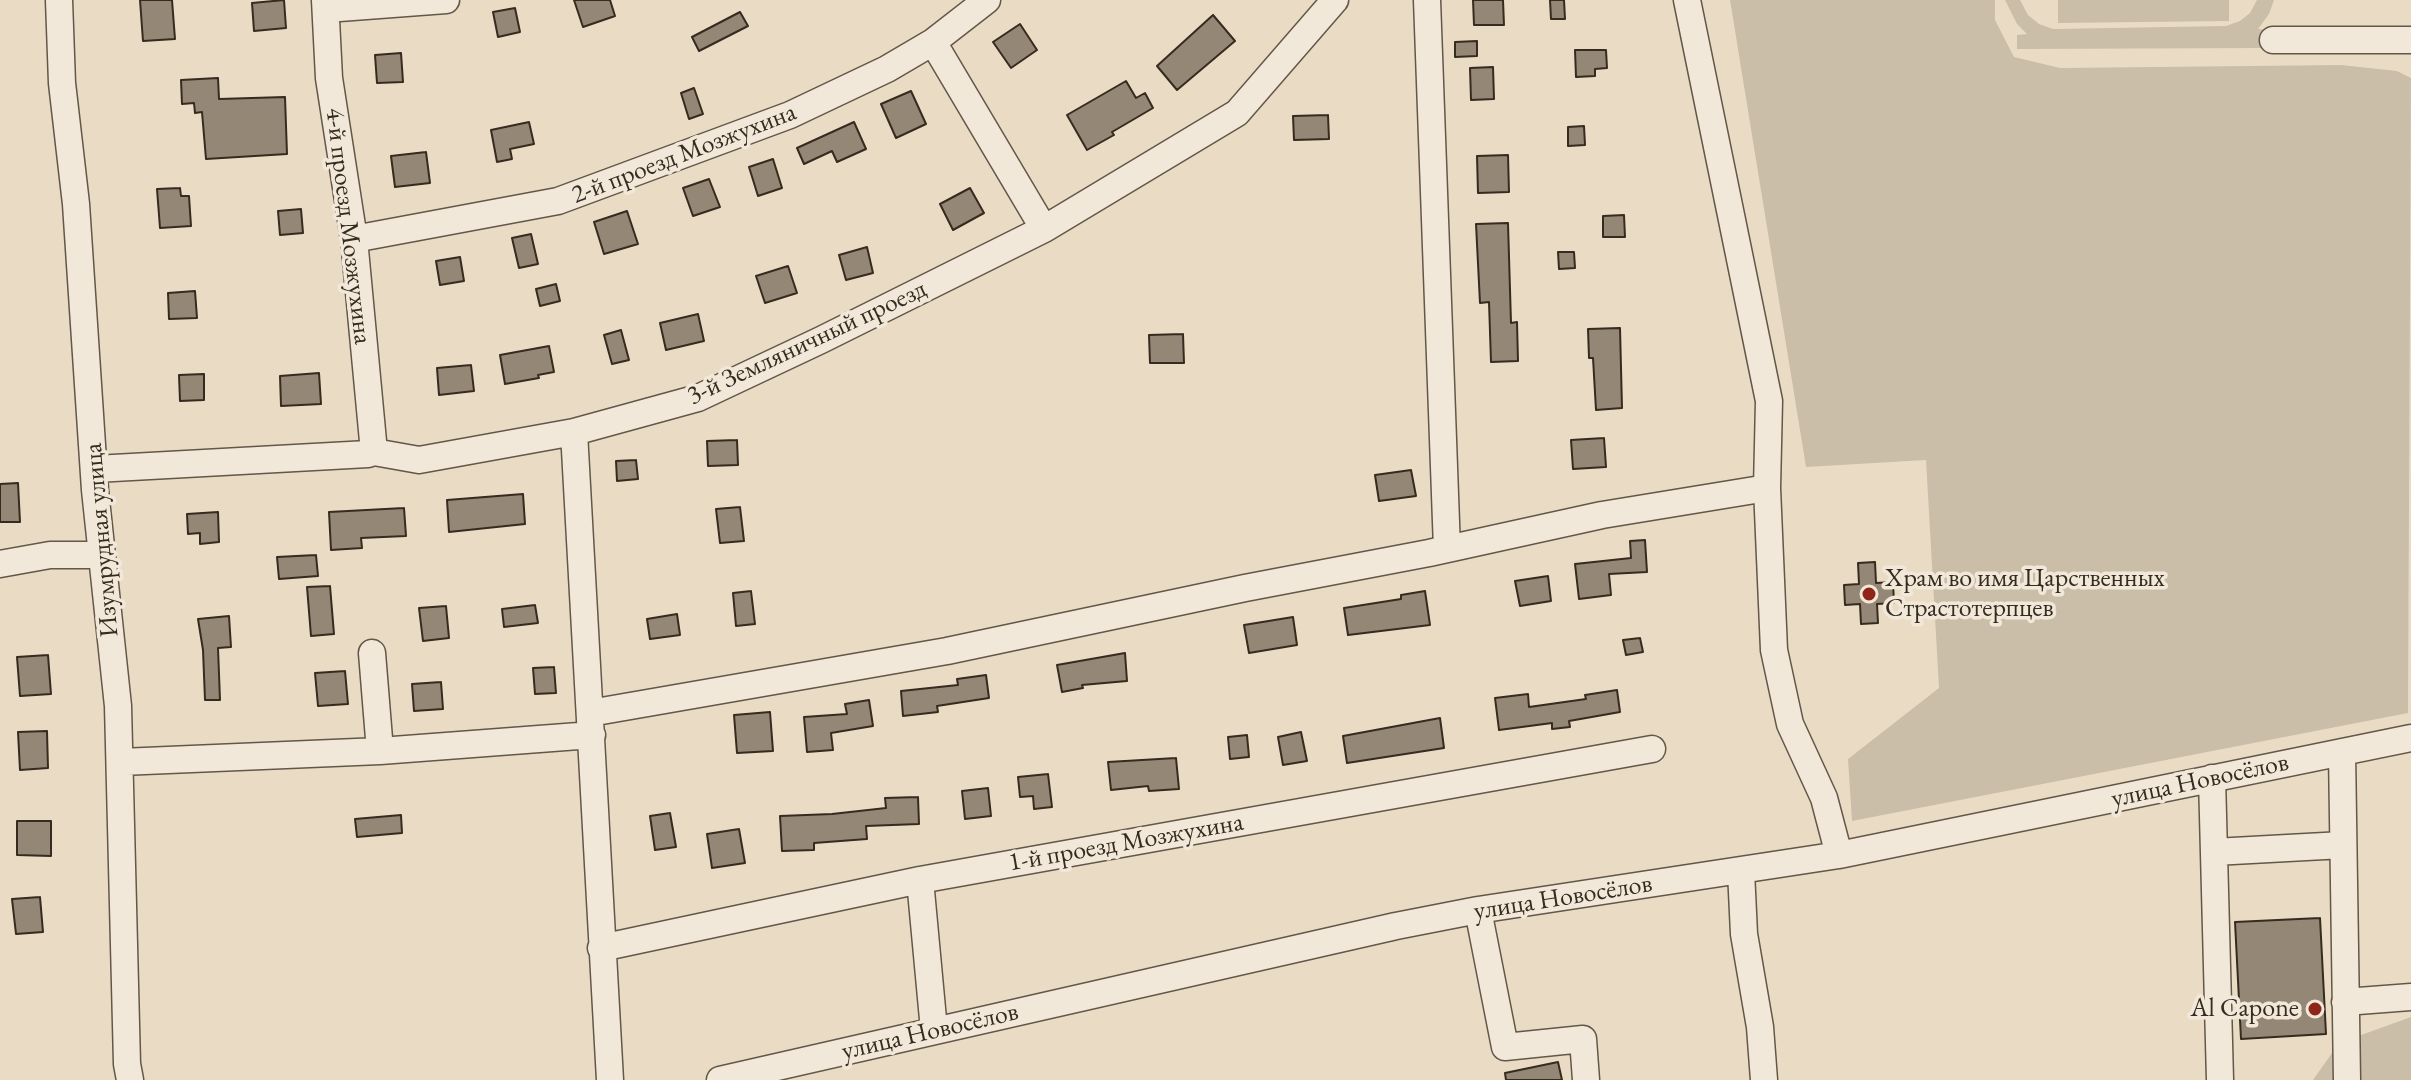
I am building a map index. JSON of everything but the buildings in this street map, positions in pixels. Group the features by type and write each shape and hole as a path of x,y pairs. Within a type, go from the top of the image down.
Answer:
{"street":[{"name":"Изумрудная улица","path":"59,0 62,83 76,204 121,762 130,1080"},
{"path":"325,4 446,0"},
{"name":"2-й проезд Мозжухина","path":"354,239 558,201 790,115 887,69 933,42 987,0"},
{"name":"3-й Земляничный проезд","path":"95,469 374,452 419,460 574,432 698,398 1044,229 1237,113 1335,0"},
{"path":"1427,0 1447,549"},
{"path":"1687,0 1769,401 1767,488 1774,650 1790,724 1824,798 1839,855"},
{"name":"4-й проезд Мозжухина","path":"325,4 329,78 354,239 374,452"},
{"path":"2273,40 2411,40"},
{"path":"933,42 1044,229"},
{"path":"574,432 610,1080"},
{"path":"121,762 380,751 591,724 1602,515 1767,488"},
{"path":"0,564 50,555 102,555"},
{"path":"372,653 380,751"},
{"name":"улица Новосёлов","path":"720,1080 804,1072 934,1030 1396,926 1478,910 1839,855 2411,738"},
{"name":"1-й проезд Мозжухина","path":"601,948 920,880 1652,749"},
{"path":"2342,752 2347,1080"},
{"path":"2212,778 2220,1080"},
{"path":"2214,852 2343,845"},
{"path":"1741,871 1744,934 1760,1027 1764,1080"},
{"path":"920,880 934,1030"},
{"path":"1478,910 1505,1047 1583,1039 1586,1080"},
{"path":"2345,1002 2411,997"}],"shaded area":[{"path":"1730,0 1995,0 1995,20 2014,57 2060,68 2341,65 2397,71 2411,78 2408,713 1852,821 1848,759 1939,688 1926,460 1806,467"},
{"path":"2005,0 2020,0 2028,15 2039,24 2053,29 2226,26 2250,13 2257,0 2274,0 2258,29 2270,30 2270,48 2017,49 2017,35 2027,34 2017,24"},
{"path":"2058,0 2229,0 2229,21 2058,23"},
{"path":"2411,1017 2411,1080 2313,1080 2339,1043"}],"place":[{"name":"Храм во имя Царственных Страстотерпцев","path":"1869,594"},
{"name":"Al Capone","path":"2315,1009"}]}
